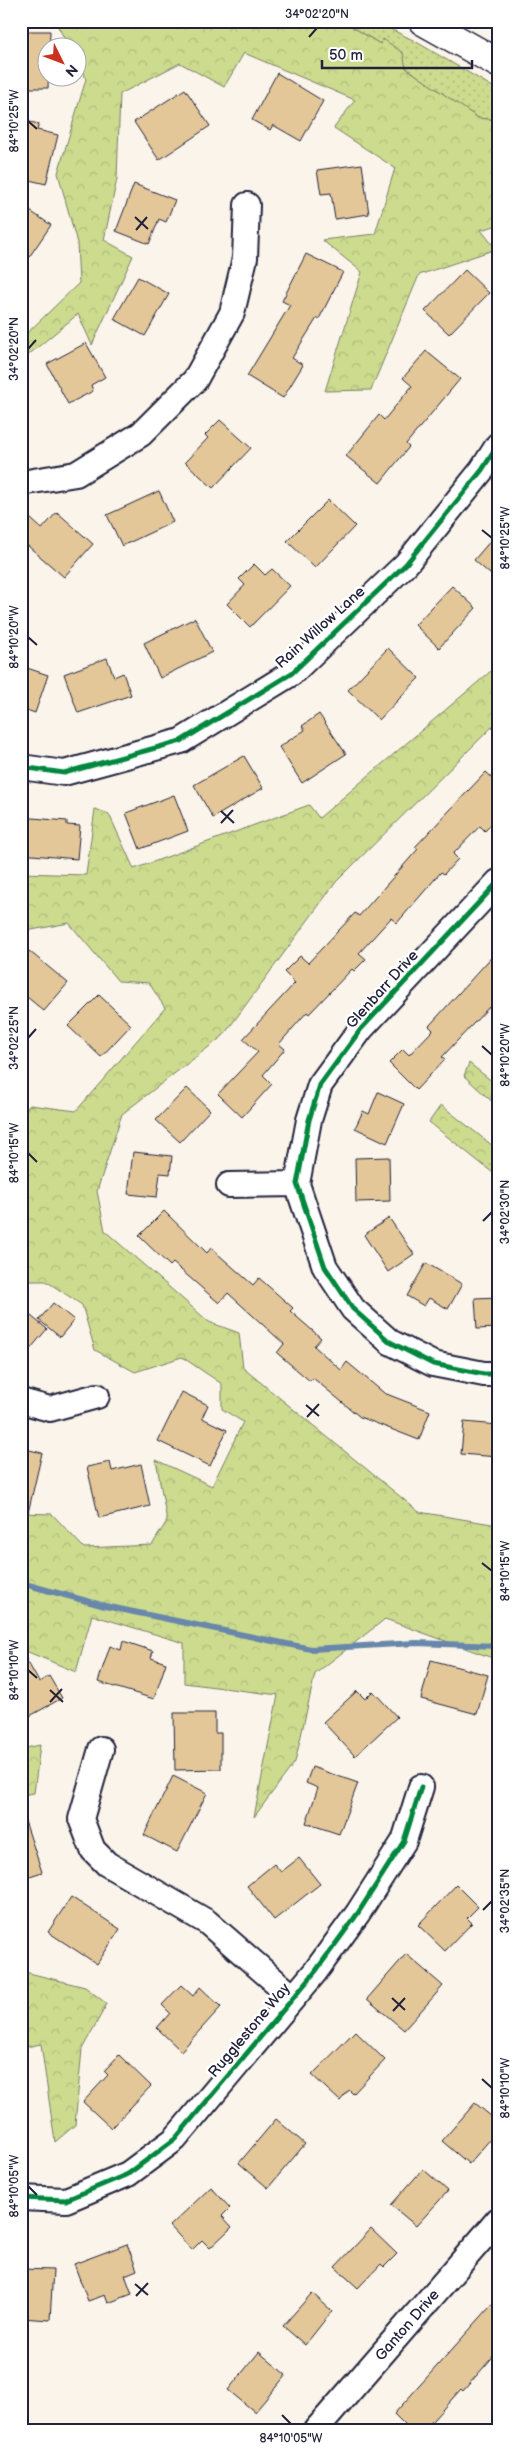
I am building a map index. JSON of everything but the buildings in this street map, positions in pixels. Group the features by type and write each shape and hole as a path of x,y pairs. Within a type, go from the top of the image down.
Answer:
{"main road":[{"path":"422,21 498,63"}],"street":[{"path":"21,483 76,474 141,434 195,380 232,313 245,258 247,206"},
{"name":"Rain Willow Lane","path":"21,767 64,773 182,741 292,673 406,564 482,470 498,445"},
{"name":"Glenbarr Drive","path":"495,891 361,1029 320,1085 309,1120 298,1184 325,1267 353,1310 390,1342 433,1364 484,1374 498,1374"},
{"path":"229,1185 298,1184"},
{"path":"21,1402 50,1409 97,1396"},
{"path":"101,1749 81,1819 93,1850 107,1864 207,1922 293,1997"},
{"name":"Rugglestone Way","path":"21,2198 66,2200 128,2174 175,2139 315,1972 358,1913 404,1841 421,1787"},
{"name":"Ganton Drive","path":"316,2430 498,2220"}],"green space":[{"path":"55,21 343,21 380,44 383,39 403,53 406,68 478,118 498,120 498,225 481,230 496,249 419,275 371,390 325,391 362,272 322,240 375,234 395,168 334,128 355,100 244,53 224,87 180,63 120,94 117,179 104,240 133,256 92,345 78,314 21,361 21,339 79,283 77,243 58,173 83,88 88,88 88,38 64,38"},
{"path":"343,21 374,21 413,40 498,90 498,120 478,118 406,68 382,40 380,44"},
{"path":"498,665 498,721 336,882 223,1036 122,1114 97,1191 105,1231 209,1322 239,1333 243,1368 419,1512 498,1525 498,1660 385,1619 315,1674 295,1762 254,1817 278,1695 184,1683 184,1643 92,1615 76,1672 21,1649 21,1513 52,1514 84,1548 152,1545 167,1521 156,1460 212,1486 243,1422 222,1409 222,1384 182,1357 135,1372 95,1350 82,1305 46,1281 21,1281 21,1114 30,1105 76,1111 165,1008 149,983 118,981 69,923 21,932 21,873 86,875 95,809 109,814 134,869 309,805 319,818"},
{"path":"469,1063 498,1086 498,1107 464,1076"},
{"path":"441,1105 498,1150 498,1177 429,1122"},
{"path":"40,1745 34,1793 21,1795 21,1749"},
{"path":"21,1971 85,1987 107,2004 82,2049 75,2125 55,2142 41,2044 21,2048"}],"waterway":[{"path":"21,1583 105,1606 311,1649 416,1643 498,1646"}],"cycle path":[{"path":"21,767 64,773 181,741 292,673 406,564 482,470 498,445"},
{"path":"498,882 361,1029 320,1085 309,1120 297,1184 325,1267 353,1309 390,1342 433,1364 484,1374 498,1374"},
{"path":"21,2198 66,2200 128,2174 175,2139 315,1972 358,1913 404,1841 421,1787"}]}
